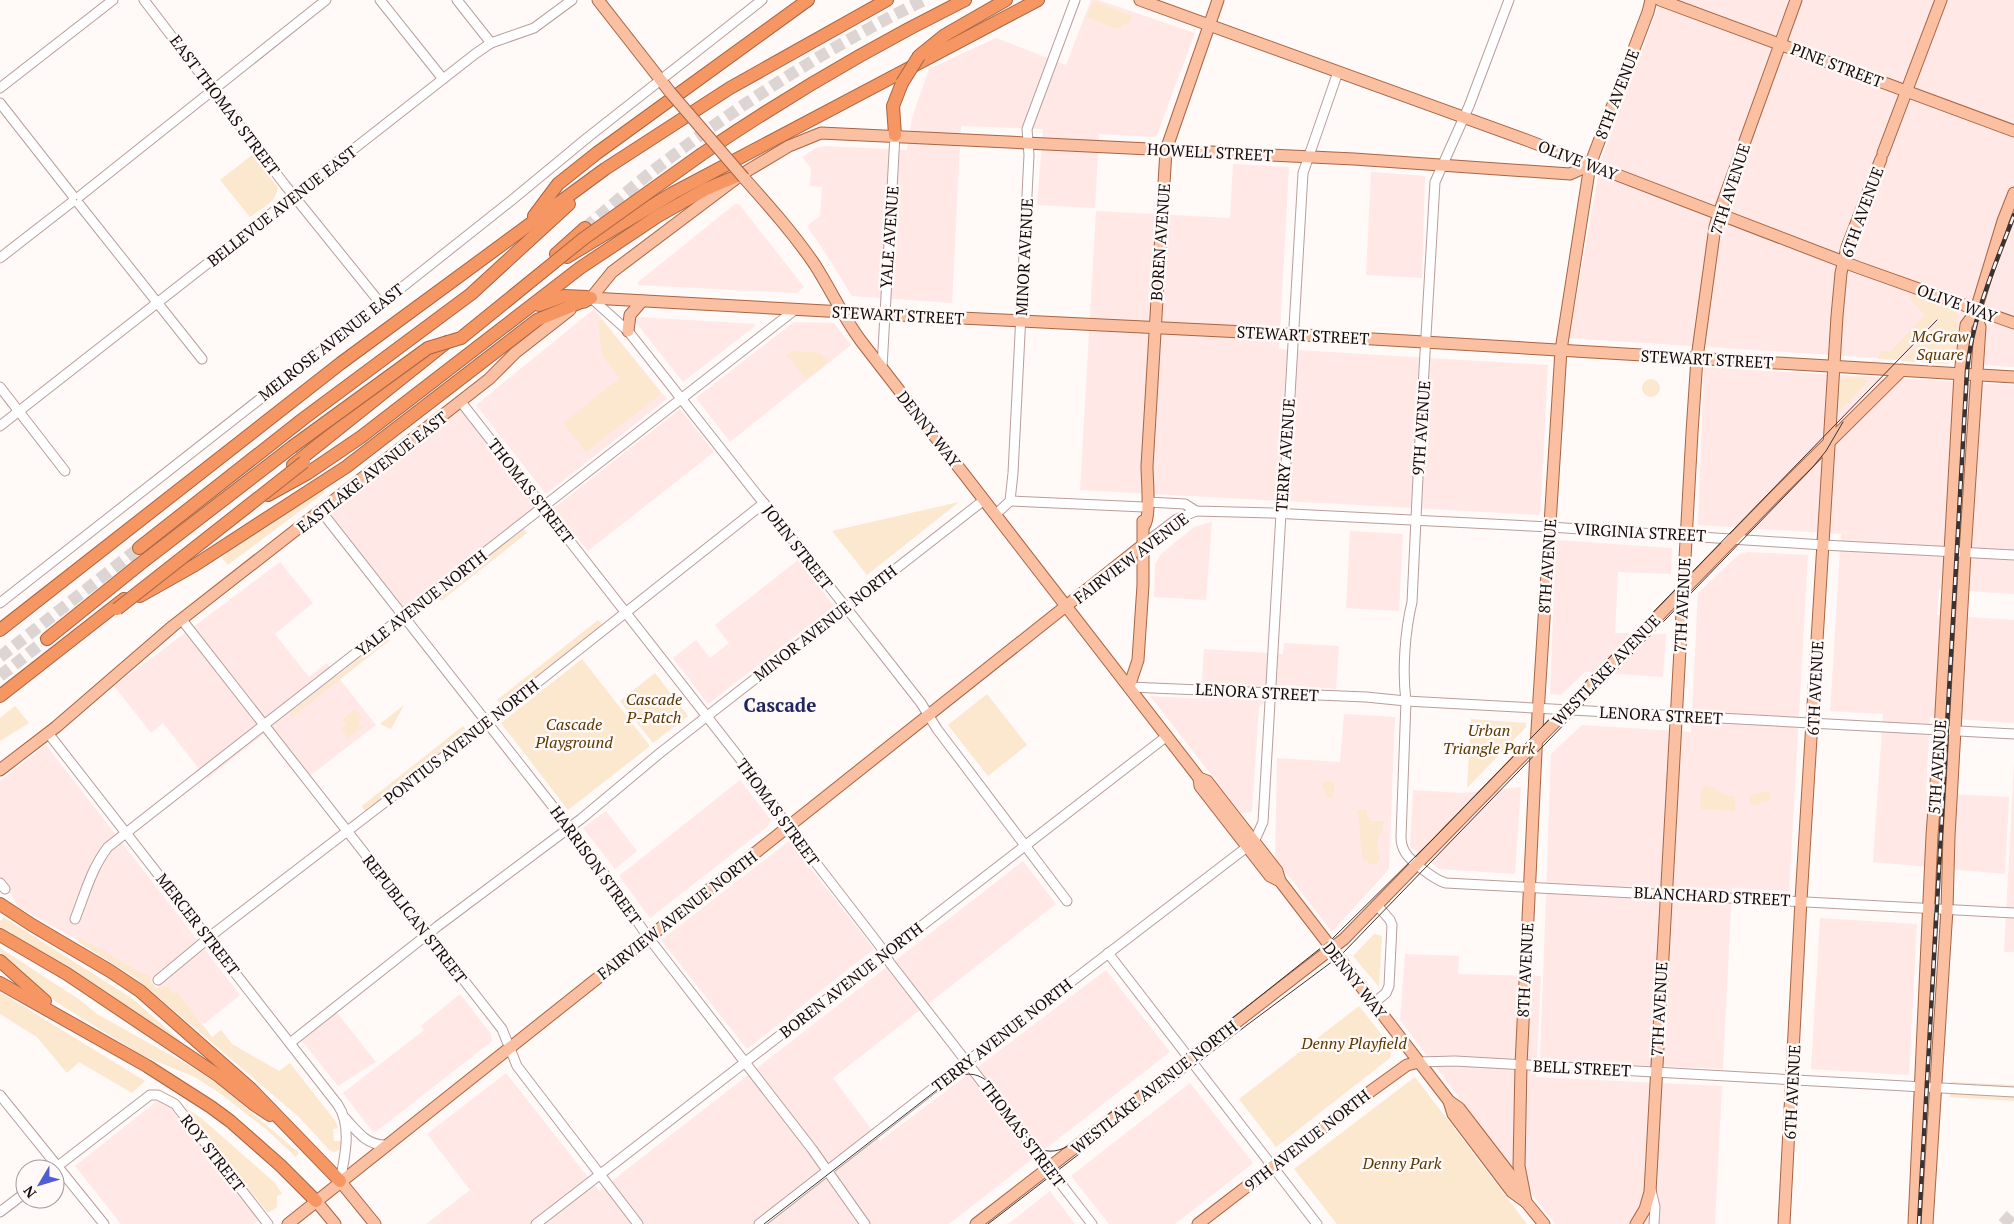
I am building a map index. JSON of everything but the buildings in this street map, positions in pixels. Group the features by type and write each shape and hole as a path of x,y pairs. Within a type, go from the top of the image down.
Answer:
{"highway":[{"path":"526,226 558,184 660,106 808,0"},
{"path":"0,630 341,363 605,169 730,88 888,0"},
{"path":"0,701 621,210 755,118 862,54 965,0"},
{"path":"895,135 893,106 902,83 919,56 945,35 1006,0"},
{"path":"514,289 681,189 1038,0"},
{"path":"140,548 303,419 464,299 605,169"},
{"path":"224,520 308,473 362,437 522,311 580,268 658,216 706,189 742,174"},
{"path":"0,696 514,289 585,228"},
{"path":"522,311 564,296 591,298"},
{"path":"116,609 195,564 322,484 369,451 529,326 543,317 591,298"},
{"path":"47,639 140,564 292,447 428,348 461,338"},
{"path":"0,904 32,925 105,967 140,991 251,1089 340,1181"},
{"path":"1,936 67,974 218,1076 255,1106 289,1127"},
{"path":"0,961 58,1011 109,1044"},
{"path":"0,982 171,1081 230,1121 280,1165 316,1201"}],"main road":[{"name":"DENNY WAY","path":"598,0 660,80 801,246 821,274 851,328 1167,736 1199,778 1200,786 1251,844 1270,876 1280,882 1449,1101 1459,1108 1504,1166 1519,1186 1526,1202"},
{"name":"OLIVE WAY","path":"1140,0 1464,118 1975,311 2014,323"},
{"name":"BOREN AVENUE","path":"1128,687 1138,660 1144,544 1143,522 1146,500 1154,328 1166,150 1218,0"},
{"name":"8TH AVENUE","path":"1526,1202 1519,1166 1521,1065 1536,740 1561,350 1590,165 1651,0"},
{"name":"PINE STREET","path":"1660,0 2014,131"},
{"name":"7TH AVENUE","path":"1650,1184 1675,715 1697,358 1715,227 1796,0"},
{"name":"6TH AVENUE","path":"1784,1224 1828,444 1844,262 1847,247 1941,0"},
{"name":"HOWELL STREET","path":"742,174 804,138 828,132 1308,157 1570,174 1590,165"},
{"name":"EASTLAKE AVENUE EAST","path":"0,770 48,733 182,620 489,380 522,347 566,312 591,298 612,272 742,174"},
{"name":"5TH AVENUE","path":"1914,1224 1929,908 1960,374 1966,325 1975,311 2014,193"},
{"name":"STEWART STREET","path":"591,298 1293,334 2014,377"},
{"path":"628,331 630,315 642,301"},
{"name":"5TH AVENUE","path":"1927,1224 1947,909 1954,731 1980,327 1975,311"},
{"name":"WESTLAKE AVENUE","path":"1332,950 1733,538 1902,370"},
{"name":"FAIRVIEW AVENUE","path":"1066,606 1144,544"},
{"name":"FAIRVIEW AVENUE NORTH","path":"288,1224 385,1145 789,828 1066,606"},
{"name":"WESTLAKE AVENUE NORTH","path":"976,1224 1332,950"},
{"name":"9TH AVENUE NORTH","path":"1198,1224 1405,1066 1419,1062"},
{"name":"DENNY WAY","path":"1449,1101 1453,1114 1512,1192 1526,1202 1544,1224"},
{"path":"1504,1166 1514,1158 1519,1145"},
{"path":"340,1181 375,1224"},
{"path":"1636,1224 1645,1209 1650,1184"},
{"path":"316,1201 335,1224"}],"street":[{"path":"0,88 113,0"},
{"name":"EAST THOMAS STREET","path":"144,0 294,196 381,304"},
{"path":"0,258 76,200 326,0"},
{"path":"380,0 443,79"},
{"path":"458,0 492,43"},
{"name":"BELLEVUE AVENUE EAST","path":"0,426 443,79 492,43 534,28 572,0"},
{"name":"MELROSE AVENUE EAST","path":"0,603 381,304 762,0"},
{"name":"MINOR AVENUE","path":"1010,501 1021,321 1028,128 1075,0"},
{"name":"9TH AVENUE","path":"1416,864 1406,854 1402,846 1406,701 1404,690 1407,622 1412,602 1436,182 1464,118 1509,0"},
{"name":"TERRY AVENUE","path":"1251,844 1263,822 1303,173 1338,72"},
{"path":"0,103 202,359"},
{"name":"YALE AVENUE","path":"882,368 895,135"},
{"name":"JOHN STREET","path":"591,298 628,331 682,399 920,702 1024,846 1067,901"},
{"name":"YALE AVENUE NORTH","path":"75,919 99,858 108,848 796,309"},
{"path":"0,387 65,471"},
{"name":"THOMAS STREET","path":"461,402 706,716 884,954 1092,1224"},
{"name":"MINOR AVENUE NORTH","path":"290,1043 428,934 569,827 706,716 984,500"},
{"name":"VIRGINIA STREET","path":"1010,501 1146,500 1185,504 1196,511 1281,513 1550,527 1823,545 2014,555"},
{"path":"995,515 1010,501"},
{"name":"PONTIUS AVENUE NORTH","path":"158,980 208,938 487,723 764,504"},
{"name":"HARRISON STREET","path":"321,511 608,878 648,938 812,1150 865,1224"},
{"name":"FAIRVIEW AVENUE","path":"1144,544 1177,519 1196,511"},
{"name":"REPUBLICAN STREET","path":"182,620 502,1029 517,1066 638,1224"},
{"name":"LENORA STREET","path":"1128,687 1270,693 2014,734"},
{"name":"MERCER STREET","path":"48,733 338,1105 345,1118 365,1140 377,1145 385,1145"},
{"name":"BOREN AVENUE NORTH","path":"536,1224 1167,736"},
{"name":"TERRY AVENUE NORTH","path":"759,1224 1251,844"},
{"name":"BLANCHARD STREET","path":"1416,864 1442,882 2014,913"},
{"path":"1374,1003 1386,993 1390,986 1393,931 1390,920 1377,905"},
{"path":"1108,953 1317,1224"},
{"name":"BELL STREET","path":"1419,1062 1455,1061 2014,1092"},
{"path":"0,1094 49,1159"},
{"name":"ROY STREET","path":"65,1161 150,1095 158,1095 174,1104 268,1224"},
{"path":"340,1181 346,1152 345,1118"},
{"path":"65,1178 104,1224"},
{"name":"7TH AVENUE","path":"1650,1184 1655,1207 1654,1224"},
{"path":"0,1212 15,1200"}],"shaded area":[{"path":"1091,0 1098,0 1195,33 1156,137 1099,134 1095,208 1037,205 1043,129 961,126 952,303 852,296 807,226 820,216 822,187 810,186 811,168 802,157 816,148 825,146 907,150 912,118 929,69 996,38 1066,65"},
{"path":"1661,0 2014,0 2014,367 1569,338 1601,161"},
{"path":"1233,164 1289,167 1279,349 1548,365 1540,515 1080,490 1096,211 1230,218"},
{"path":"1371,172 1425,176 1422,278 1366,275"},
{"path":"735,204 739,204 804,287 796,293 638,285 638,282"},
{"path":"594,309 667,399 546,494 476,405"},
{"path":"639,317 755,324 755,326 683,382 637,324 635,319"},
{"path":"794,322 834,323 851,345 730,442 696,398"},
{"path":"1704,367 2014,385 2014,594 1939,589 1937,615 2014,620 2014,723 1930,717 1926,793 2009,797 2005,874 1873,862 1883,714 1830,711 1841,534 1698,525"},
{"path":"461,402 543,507 403,616 321,511"},
{"path":"680,409 714,452 588,551 554,508"},
{"path":"1212,522 1206,600 1154,597 1155,565 1161,554 1194,527"},
{"path":"1350,531 1403,534 1399,611 1346,608"},
{"path":"1556,540 1672,548 1671,574 1618,572 1615,633 1666,634 1663,677 1585,672 1561,695 1550,694"},
{"path":"1747,552 1808,555 1789,891 1732,888 1723,1069 1540,1061 1551,754 1582,725 1691,732 1698,593 1738,555"},
{"path":"798,560 834,606 708,704 673,658 696,640 710,658 729,643 715,625"},
{"path":"280,562 313,603 275,634 309,677 327,663 376,725 302,782 264,734 207,779 163,723 151,733 114,686"},
{"path":"1284,643 1339,646 1336,689 1286,685 1259,707 1252,812 1241,813 1150,696 1201,699 1204,649 1283,654"},
{"path":"1344,714 1395,717 1389,869 1332,932 1275,858 1277,758 1340,762"},
{"path":"46,745 240,995 204,1024 151,981 18,907 0,879 0,781"},
{"path":"2014,764 2014,952 2004,952"},
{"path":"740,780 771,820 767,827 650,918 619,876"},
{"path":"1521,787 1515,874 1440,869 1410,847 1413,790 1463,793"},
{"path":"606,811 637,851 615,869 583,828"},
{"path":"789,841 874,949 747,1049 661,940"},
{"path":"1023,861 1056,904 833,1078 880,1141 1106,970 1170,1052 949,1224 426,1224 470,1190 427,1134 506,1073 599,1191"},
{"path":"1820,918 1917,924 1909,1075 1811,1069"},
{"path":"1405,954 1459,956 1458,974 1541,976 1536,1077 1722,1086 1715,1224 1555,1224 1400,1020"},
{"path":"460,994 491,1034 492,1041 377,1131 373,1132 343,1093 424,1030 421,1026"},
{"path":"333,1008 376,1062 338,1086 298,1036"},
{"path":"1190,1083 1253,1163 1175,1224 1109,1224 1071,1176"},
{"path":"162,1097 259,1220 254,1224 121,1224 75,1166"},
{"path":"1050,1191 1075,1224 1008,1224"}],"green space":[{"path":"1094,1 1132,16 1128,25 1124,24 1121,28 1117,27 1116,29 1087,17"},
{"path":"252,155 277,186 277,191 268,204 250,217 220,180"},
{"name":"McGraw Square","path":"1912,295 1950,308 1958,315 1956,357 1948,364 1901,361 1939,321 1936,318 1896,360 1878,359 1881,351 1890,352 1925,315 1910,299"},
{"path":"598,320 602,320 661,394 586,452 563,423 620,378 602,355"},
{"path":"792,351 820,353 828,362 806,379 787,355"},
{"path":"1845,378 1862,378 1868,381 1841,409 1838,405 1840,382"},
{"path":"1647,379 1655,379 1660,384 1658,395 1647,397 1642,392 1642,384"},
{"path":"323,489 324,493 228,565 220,555"},
{"path":"959,502 867,575 832,531"},
{"path":"524,529 527,533 441,601 438,596"},
{"path":"598,620 602,624 595,631 501,705 497,700"},
{"path":"387,636 390,640 292,717 289,714"},
{"name":"Cascade Playground","path":"582,659 650,746 568,810 501,723"},
{"name":"Cascade P-Patch","path":"655,673 688,716 653,743 620,701"},
{"path":"987,694 1027,745 988,776 948,725"},
{"path":"404,705 391,729 380,724"},
{"path":"15,706 29,723 0,741 0,718"},
{"path":"355,709 361,716 358,724 363,727 348,738 341,729 346,725 342,720"},
{"name":"Urban Triangle Park","path":"1471,719 1526,723 1526,727 1467,788"},
{"path":"463,726 467,732 365,811 362,806"},
{"path":"1325,781 1335,782 1332,798 1327,797 1322,785"},
{"path":"1705,785 1718,789 1720,793 1735,797 1735,811 1700,809 1701,790"},
{"path":"1769,791 1771,797 1767,802 1763,801 1757,805 1750,804 1750,795"},
{"path":"1358,810 1367,810 1367,817 1369,817 1370,821 1384,821 1381,835 1378,835 1377,854 1380,855 1380,861 1377,861 1377,864 1368,864 1368,860 1364,861"},
{"path":"3,917 133,999 184,1044 181,1045 27,950 11,932 0,927 0,920 2,921"},
{"path":"1374,934 1382,936 1379,987 1353,956"},
{"path":"80,938 145,975 147,973 151,982 157,988 168,987 174,994 177,992 212,1037 221,1030 232,1044 279,1071 290,1063 336,1122 338,1128 333,1129 334,1141 342,1141 340,1149 335,1152 330,1151 299,1117 136,978 78,942"},
{"path":"0,948 80,1000 97,1014 190,1066 218,1084 299,1153 296,1157 267,1130 221,1094 195,1077 143,1056 64,1007 32,985 0,952"},
{"path":"0,992 145,1081 132,1093 79,1062 67,1073 37,1037 0,1014"},
{"name":"Denny Playfield","path":"1359,1006 1392,1048 1390,1058 1276,1147 1239,1099"},
{"name":"Denny Park","path":"1415,1077 1527,1224 1337,1224 1294,1169"},
{"path":"1951,1082 2014,1085 2014,1101 1950,1097"},
{"path":"186,1108 201,1118 275,1183 282,1194 277,1196 277,1207 267,1212"}],"tunnel":[{"path":"585,228 630,189 721,120 820,56 924,0"},
{"path":"0,657 139,548"},
{"path":"0,676 47,639"},
{"path":"2003,1224 2014,1212"}],"tram line":[{"path":"764,1224 951,1079 961,1075 971,1074 985,1079 1032,1145 1041,1150 1050,1151 1068,1146 1332,939 1434,838 1937,320"},
{"path":"988,1224 1341,955 1812,468 1826,451 1843,422"}],"railway":[{"path":"1919,1224 1967,371 1979,311 2014,215"}],"district":[{"name":"Cascade","path":"780,705"}]}
